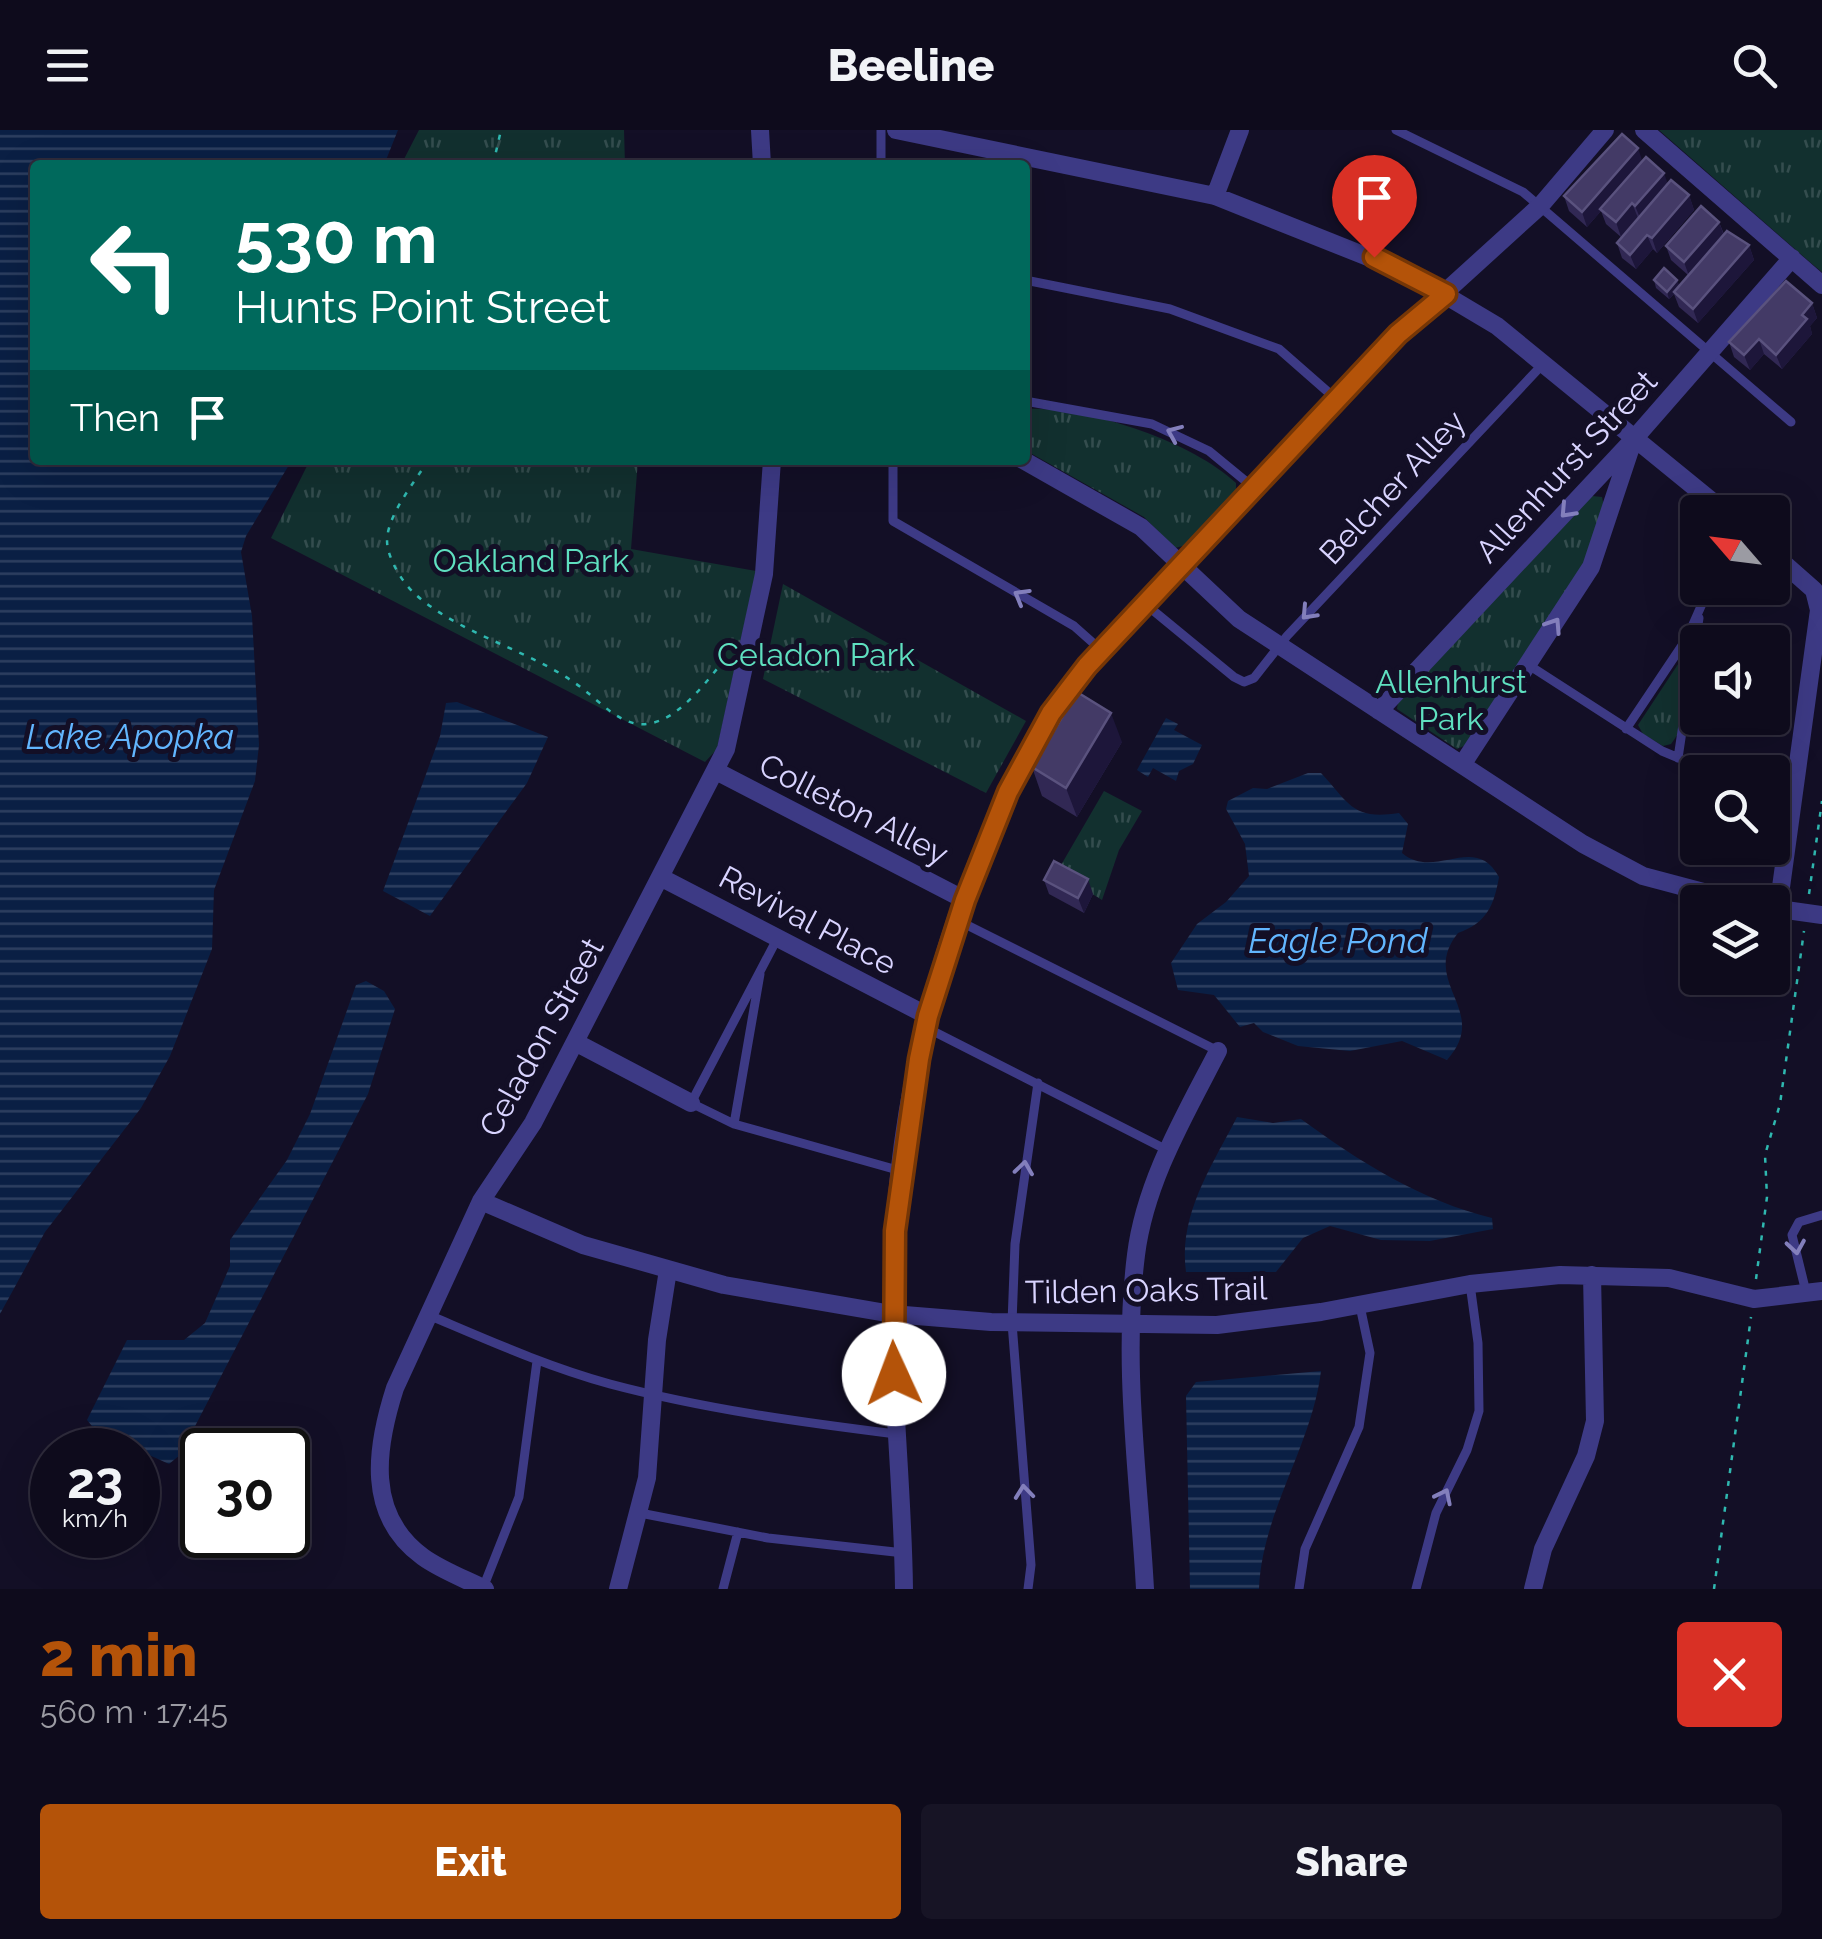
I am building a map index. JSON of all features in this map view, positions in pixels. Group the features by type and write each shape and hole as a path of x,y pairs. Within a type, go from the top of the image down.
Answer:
{"street":[{"path":"760,130 762,160"},
{"path":"896,130 1215,196 1340,242 1446,294 1543,364 1704,495"},
{"path":"1215,196 1240,130"},
{"path":"904,1589 892,1314 901,1171 927,1022 990,830 1051,713 1144,602 1398,334 1541,206 1604,130"},
{"path":"1644,130 1822,285"},
{"name":"Allenhurst Street","path":"1379,711 1634,440 1792,258"},
{"path":"1462,765 1591,567 1634,440"},
{"path":"1030,464 1142,527 1238,619 1583,844 1643,876 1680,886"},
{"name":"Celadon Street","path":"484,1589 423,1557 396,1530 381,1498 378,1463 385,1420 395,1388 432,1316 482,1201 533,1123 716,772 737,708 764,574 772,465"},
{"path":"1779,885 1819,610 1814,590 1790,569"},
{"name":"Colleton Alley","path":"716,772 965,900"},
{"name":"Revival Place","path":"660,877 927,1022"},
{"path":"574,1042 691,1102"},
{"path":"1145,1589 1130,1407 1136,1254 1168,1150 1218,1051"},
{"name":"Tilden Oaks Trail","path":"482,1201 583,1245 668,1270 812,1303 892,1314 1012,1322 1218,1325 1360,1305 1470,1284 1592,1275 1670,1278 1754,1299 1815,1294"},
{"path":"618,1589 647,1478 668,1270"},
{"path":"1533,1589 1543,1549 1586,1456 1595,1421 1592,1275"}],"lane":[{"path":"880,130 881,160"},
{"path":"1396,130 1522,192 1541,206 1791,422"},
{"path":"1030,281 1170,309 1279,349 1336,400"},
{"name":"Belcher Alley","path":"1144,602 1244,682 1254,678 1279,646 1543,364"},
{"path":"1030,401 1152,424 1210,451 1254,488"},
{"path":"893,465 893,521 1074,626 1102,650"},
{"path":"1626,729 1703,605"},
{"path":"1528,664 1626,729 1678,758 1700,612"},
{"path":"1790,789 1794,790"},
{"path":"959,922 1218,1051"},
{"path":"777,938 691,1102 734,1124 901,1171"},
{"path":"734,1124 760,971"},
{"path":"927,1022 1168,1150"},
{"path":"1028,1589 1031,1565 1012,1322 1023,1170 1038,1084"},
{"path":"1815,1294 1792,1235 1799,1222 1822,1216"},
{"path":"1416,1589 1436,1513 1467,1450 1480,1411 1478,1343 1470,1284"},
{"path":"1299,1589 1304,1549 1360,1428 1370,1353 1360,1305"},
{"path":"432,1316 537,1360 653,1394 779,1419 896,1434"},
{"path":"484,1589 520,1497 537,1360"},
{"path":"640,1513 738,1532 904,1553"},
{"path":"723,1589 738,1532"}],"path":[{"path":"494,160 501,130"},
{"path":"425,465 390,526 387,540 399,574 422,599 587,691 627,720 642,725 662,720 700,688 729,654"},
{"path":"1714,1589 1767,1197 1766,1155 1780,1104 1814,914 1822,801"}],"green space":[{"path":"419,130 624,130 625,160 404,160"},
{"path":"1659,130 1822,130 1822,272 1811,263"},
{"path":"1030,409 1077,413 1136,429 1193,453 1236,483 1236,491 1190,544 1175,548 1144,517 1030,453"},
{"name":"Oakland Park","path":"308,465 638,465 631,549 756,571 717,749 705,762 271,538"},
{"name":"Allenhurst Park","path":"1592,496 1602,497 1604,507 1585,562 1466,745 1457,749 1397,709 1398,702"},
{"name":"Celadon Park","path":"783,584 1026,721 986,793 763,679"},
{"path":"1680,661 1678,734 1671,744 1663,746 1643,734 1638,725"},
{"path":"1104,791 1142,811 1119,850 1102,900 1057,872"}],"water":[{"name":"Lake Apopka","path":"0,130 398,130 386,160 30,160 30,465 289,465 246,536 241,552 252,616 259,745 255,781 214,890 212,949 170,1056 141,1108 45,1232 0,1314"},
{"path":"457,702 548,737 527,783 430,916 383,891 440,736 446,703"},
{"path":"1166,718 1178,724 1174,730 1202,745 1193,764 1179,771 1176,781 1153,768 1148,777 1137,770"},
{"name":"Eagle Pond","path":"1308,773 1321,773 1361,812 1399,813 1408,824 1402,853 1428,862 1478,858 1499,877 1488,912 1458,933 1448,951 1446,967 1462,1026 1459,1042 1447,1060 1402,1041 1350,1051 1298,1046 1263,1032 1254,1023 1240,1027 1214,995 1178,990 1171,963 1197,924 1226,902 1249,876 1245,844 1226,809 1228,801 1253,788 1267,789"},
{"path":"366,981 384,991 395,1009 368,1094 194,1428 180,1428 180,1455 169,1464 160,1460 160,1428 94,1428 87,1420 127,1340 184,1340 205,1323 230,1266 230,1240 287,1160 310,1114 356,985"},
{"path":"1237,1117 1273,1123 1301,1119 1392,1178 1466,1211 1492,1218 1493,1229 1430,1241 1381,1240 1330,1226 1303,1238 1276,1272 1186,1272 1185,1251 1192,1211"},
{"path":"1321,1371 1308,1426 1269,1533 1259,1589 1190,1589 1186,1396 1196,1382"}],"building":[{"path":"1622,134 1638,148 1582,212 1564,196"},
{"path":"1646,157 1664,173 1616,222 1600,209"},
{"path":"1671,180 1689,195 1652,238 1647,235 1630,255 1617,243"},
{"path":"1701,206 1719,222 1684,262 1666,246"},
{"path":"1727,231 1749,245 1693,309 1674,292"},
{"path":"1664,268 1677,280 1667,292 1654,280"},
{"path":"1786,281 1812,303 1802,315 1807,319 1776,355 1759,339 1744,355 1729,342"},
{"path":"1077,692 1111,713 1066,788 1032,767"},
{"path":"1054,861 1088,879 1078,898 1044,880"}],"route":[{"path":"894,1374 895,1231 919,1059 928,1016 990,830 1026,755 1051,713 1087,666 1398,334 1446,294 1374,257"}]}
